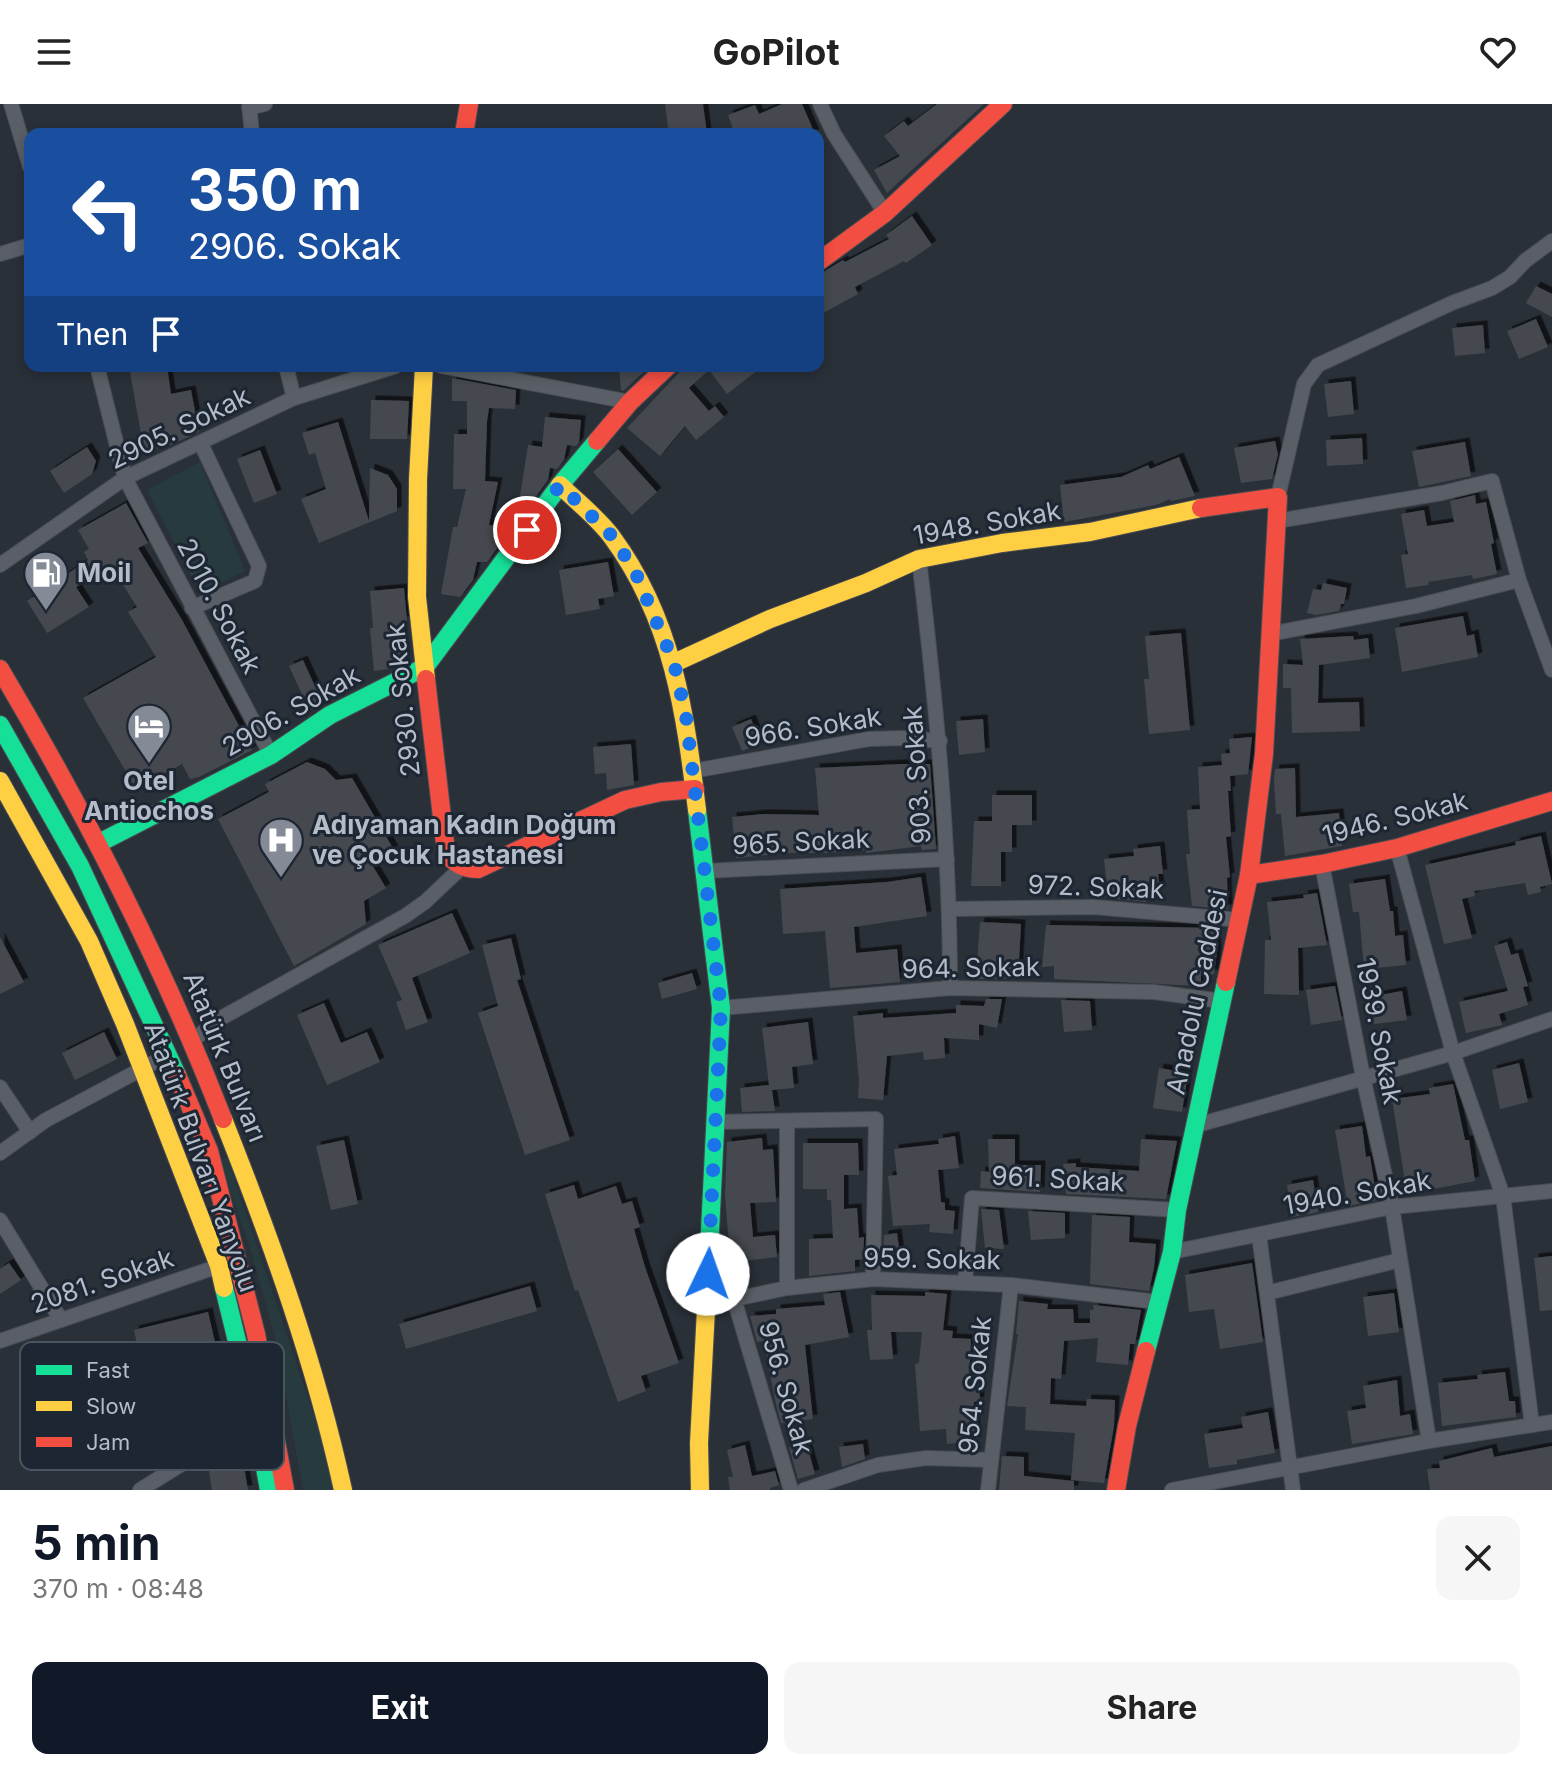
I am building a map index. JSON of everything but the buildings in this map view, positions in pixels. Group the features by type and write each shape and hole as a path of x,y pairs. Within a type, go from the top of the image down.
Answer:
{"main road":[{"path":"465,128 469,104"},
{"path":"824,258 885,213 1003,104"},
{"name":"2930. Sokak","path":"424,372 418,479 417,597 446,852 462,867"},
{"name":"2906. Sokak","path":"99,843 271,755 330,715 425,667 560,485 630,402 661,372"},
{"path":"560,485 601,523 627,557 641,582 674,663 686,716 721,1008 699,1443 700,1490"},
{"name":"Anadolu Caddesi","path":"1116,1490 1127,1426 1172,1252 1194,1126 1249,875 1264,754 1278,497"},
{"name":"1948. Sokak","path":"674,663 770,619 866,583 919,559 1002,543 1090,532 1231,502 1278,497"},
{"name":"Atatürk Bulvarı","path":"0,669 99,843 193,1040 272,1245 330,1430 343,1490"},
{"name":"Atatürk Bulvarı","path":"0,725 80,866 209,1151 257,1342"},
{"path":"462,867 484,867 625,800 694,780"},
{"name":"Atatürk Bulvarı Yanyolu","path":"0,781 89,941 219,1266 237,1342"},
{"name":"1946. Sokak","path":"1249,875 1397,848 1552,801"},
{"name":"Atatürk Bulvarı Yanyolu","path":"265,1470 269,1490"},
{"name":"Atatürk Bulvarı","path":"281,1470 285,1490"}],"street":[{"path":"11,104 24,147"},
{"path":"251,128 249,106 265,104"},
{"path":"820,104 834,134 885,213"},
{"path":"824,138 834,134"},
{"path":"1278,497 1303,390 1314,369 1328,358 1501,283 1552,241"},
{"path":"0,254 24,247"},
{"name":"2010. Sokak","path":"98,372 125,478 271,755"},
{"path":"288,372 294,398"},
{"name":"2905. Sokak","path":"0,565 125,478 294,398 377,372"},
{"path":"472,372 630,402"},
{"path":"192,608 255,581 259,566 201,444"},
{"path":"1277,521 1442,493 1492,481 1519,580 1552,670"},
{"name":"903. Sokak","path":"919,559 940,741 950,909 950,988"},
{"path":"1270,634 1416,606 1519,580"},
{"name":"966. Sokak","path":"694,780 869,739 940,741"},
{"path":"1397,848 1453,1053 1503,1196 1532,1425"},
{"name":"965. Sokak","path":"705,871 947,859"},
{"name":"1939. Sokak","path":"1322,864 1363,1077 1392,1207 1429,1441"},
{"path":"193,1040 223,1017 405,916 425,902 462,867"},
{"name":"972. Sokak","path":"950,909 1094,907 1241,920"},
{"name":"964. Sokak","path":"721,1008 950,988 1154,992 1222,1001"},
{"path":"1194,1126 1453,1053 1552,1019"},
{"path":"0,1153 46,1120 168,1055"},
{"path":"0,1087 30,1132"},
{"path":"715,1122 876,1119 873,1279"},
{"path":"787,1121 787,1288"},
{"name":"1940. Sokak","path":"1172,1252 1392,1207 1552,1191"},
{"name":"961. Sokak","path":"965,1283 972,1198 1177,1210"},
{"path":"0,1220 61,1320"},
{"path":"1259,1235 1293,1490"},
{"path":"1267,1293 1400,1260"},
{"name":"2081. Sokak","path":"0,1341 219,1266"},
{"name":"959. Sokak","path":"706,1305 787,1288 873,1279 1011,1285 1158,1302"},
{"name":"954. Sokak","path":"988,1490 1011,1285"},
{"name":"956. Sokak","path":"734,1299 791,1490"},
{"path":"1172,1490 1429,1441 1552,1422"},
{"path":"804,1490 878,1465 926,1458 991,1460"},
{"path":"140,1490 172,1470"}],"green space":[{"path":"200,462 245,571 200,593 147,490"},
{"path":"227,1157 316,1422 335,1490 303,1490 284,1385 284,1342 276,1342 251,1251 220,1161"}],"traffic: fast":[{"path":"99,843 271,755 330,715 425,667 560,485 597,441"},
{"path":"0,725 80,866 177,1075"},
{"path":"697,810 721,1008 709,1252"},
{"path":"1146,1351 1172,1252 1177,1210 1226,982"},
{"path":"224,1288 237,1342"},
{"path":"265,1470 269,1490"}],"traffic: slow":[{"path":"424,372 418,479 417,597 426,679"},
{"path":"560,485 612,537 633,569 663,634 681,702 697,810"},
{"path":"674,663 770,619 866,583 919,559 1002,543 1090,532 1201,508"},
{"path":"0,781 89,941 125,1024 219,1266 224,1288"},
{"path":"223,1119 290,1302 319,1395 343,1490"},
{"path":"700,1490 699,1443 709,1252"}],"traffic: jam":[{"path":"465,128 469,104"},
{"path":"824,258 885,213 1003,104"},
{"path":"597,441 630,402 662,372"},
{"path":"1201,508 1278,497 1264,754 1249,875 1226,982"},
{"path":"0,669 63,778 121,890 175,1003 223,1119"},
{"path":"426,679 446,852 464,867 478,869 625,800 695,789"},
{"path":"1249,875 1397,848 1552,801"},
{"path":"177,1075 209,1151 257,1342"},
{"path":"1116,1490 1127,1426 1146,1351"},
{"path":"281,1470 285,1490"}],"place":[{"name":"Moil","path":"46,612"},
{"name":"Otel Antiochos","path":"149,765"},
{"name":"Adıyaman Kadın Doğum ve Çocuk Hastanesi","path":"281,879"}],"route":[{"path":"527,530 560,485 601,523 627,557 641,582 674,663 686,716 721,1008 708,1274"}]}
